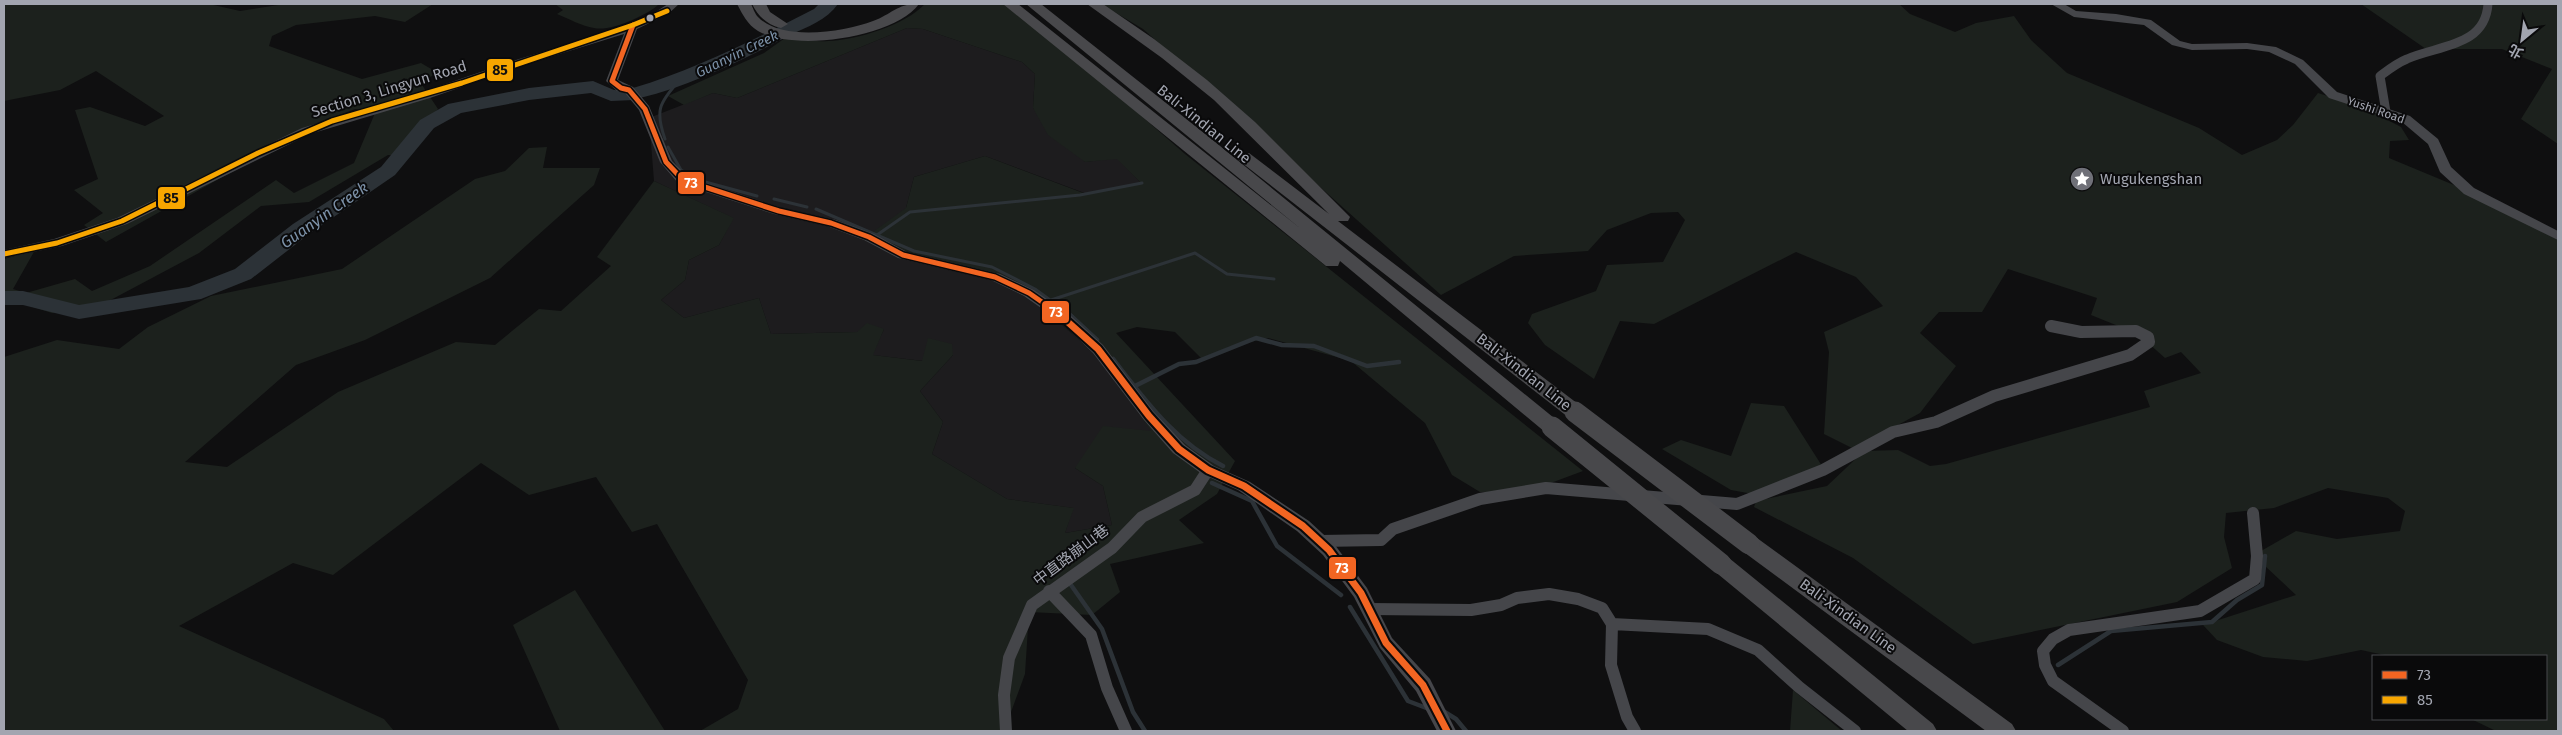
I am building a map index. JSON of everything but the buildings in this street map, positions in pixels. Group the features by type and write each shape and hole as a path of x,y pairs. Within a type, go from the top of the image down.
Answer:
{"highway":[{"path":"744,4 752,19 760,26 786,35 801,36 839,34 873,26 889,20 912,4"},
{"path":"759,4 764,14 775,22 806,29 839,26 863,21 879,15 896,4"},
{"path":"1010,4 1409,323 1470,360"},
{"name":"Bali-Xindian Line","path":"1033,4 1119,63 1210,131 1464,325 1574,412 1749,544 2004,731"},
{"name":"Bali-Xindian Line","path":"1052,4 1470,360 1925,731"},
{"path":"1094,4 1128,26 1182,66 1230,107 1322,200 1464,325"}],"street":[{"name":"Section 3, Lingyun Road","path":"4,254 57,243 122,221 258,153 332,122 431,94 633,25 665,12 674,4"},
{"name":"Yushi Road","path":"2056,4 2074,14 2132,18 2148,22 2176,43 2192,47 2247,46 2272,49 2299,62 2333,95 2406,119 2434,142 2445,169 2469,192 2558,236"},
{"path":"2386,112 2380,76 2406,59 2464,41 2480,29 2489,12 2488,4"},
{"path":"633,25 624,59 612,81 621,88 629,90 645,109 666,162 683,180 779,211 831,224 869,237 903,255 995,277 1029,293 1066,319 1098,349 1149,416 1179,449 1208,470 1244,486 1302,526 1320,541 1380,540 1392,529 1480,499 1546,488 1737,504 1823,470 1893,432 1936,422 1994,396 2130,355 2149,342 2148,337 2136,331 2081,332 2051,326"},
{"name":"中直路崩山巷","path":"1006,731 1004,695 1009,658 1032,604 1112,548 1142,517 1195,490 1208,470"},
{"path":"2123,731 2052,681 2045,665 2043,651 2053,640 2069,630 2200,612 2255,579 2257,556 2253,513"},
{"path":"1302,526 1328,550 1361,593 1386,643 1423,685 1443,724"},
{"path":"1049,591 1091,635 1107,688 1126,731"},
{"path":"1369,609 1471,610 1501,605 1517,598 1549,594 1578,599 1602,608 1612,624 1611,665 1627,717 1635,731"},
{"path":"1612,624 1708,629 1758,650 1799,687 1855,731"}],"shaded area":[{"path":"4,4 209,4 240,11 285,4 433,4 405,22 375,16 296,25 272,36 269,46 362,79 421,63 438,73 420,82 438,109 401,156 388,155 309,202 261,206 199,253 105,303 52,313 4,298 4,259 35,250 13,289 26,293 75,279 92,291 150,266 276,180 294,193 354,163 375,113 355,109 319,123 106,242 84,225 103,213 74,190 98,179 75,110 90,107 145,126 164,116 96,71 60,90 4,101"},
{"path":"555,4 659,4 628,22 601,29 585,26 557,14 563,10"},
{"path":"925,4 1004,4 1076,59 1185,154 1583,471 1524,493 1480,492 1452,475 1425,423 1351,361 1268,338 1228,347 1204,361 1175,332 1137,327 1116,333 1235,461 1217,494 1179,520 1204,543 1110,564 1120,592 1092,615 1029,612 1025,674 1004,731 700,731 738,709 748,680 657,524 632,532 596,477 529,495 481,463 333,575 293,563 179,626 384,719 394,731 4,731 4,357 57,340 119,349 148,327 211,296 342,269 475,179 505,171 529,148 547,147 543,168 600,168 594,185 490,278 365,340 296,365 185,462 227,467 338,392 456,342 495,345 539,309 561,311 611,266 597,257 654,181 734,218 719,245 689,260 685,280 661,300 684,318 759,298 771,334 857,332 867,323 884,329 873,355 922,361 928,338 952,344 953,355 920,391 943,422 932,454 1007,499 1074,508 1065,533 1112,525 1103,486 1075,468 1103,426 1151,431 1102,360 1036,302 986,277 919,263 866,237 906,208 914,177 985,156 1086,194 1141,183 1117,159 1085,162 1048,135 1033,108 1035,74 1022,62 923,29 907,28 737,98 713,93 684,105 668,96 764,53 785,38 823,41 853,38 893,25 916,12"},
{"path":"1101,4 1899,4 1910,14 1955,32 1976,23 2014,16 2031,40 2067,73 2199,128 2242,155 2277,140 2293,125 2318,93 2362,107 2401,127 2409,140 2390,141 2389,158 2478,195 2558,236 2558,731 2496,731 2473,720 2547,720 2547,655 2384,655 2361,650 2307,661 2263,657 2217,640 2203,625 2296,595 2265,566 2261,551 2296,531 2337,539 2400,531 2405,511 2388,498 2328,488 2274,508 2226,513 2224,537 2232,568 2177,602 1973,644 1853,558 1754,507 1756,501 1827,486 1864,451 1898,450 1930,466 1946,464 2150,407 2144,391 2201,373 2181,352 2165,358 2138,334 2091,315 2097,298 2008,269 1982,312 1939,312 1920,333 1956,366 1920,413 1854,449 1824,434 1829,352 1824,332 1883,306 1856,277 1796,252 1654,324 1620,321 1594,379 1545,345 1528,323 1532,314 1596,291 1607,265 1663,262 1685,220 1678,212 1651,213 1607,230 1588,251 1514,256 1441,295 1143,29"},
{"path":"2361,4 2558,4 2558,144 2521,119 2552,69 2502,49 2426,49"},
{"path":"907,28 923,29 1022,62 1035,74 1033,108 1085,162 1117,158 1141,183 1087,194 985,156 914,177 906,208 986,277 1036,302 1102,360 1152,431 1075,468 1103,486 1112,525 1065,533 1073,508 1007,499 932,454 943,422 920,391 953,355 923,361 872,355 884,329 857,332 771,334 759,298 684,318 661,300 685,280 689,260 719,245 733,218 654,181 649,118 713,93 737,98"},
{"path":"1751,403 1784,406 1822,466 1753,494 1731,490 1662,449 1681,440 1731,456"},
{"path":"575,590 665,731 560,731 513,625"},
{"path":"1793,690 1842,731 1790,731"}],"waterway":[{"name":"Guanyin Creek","path":"640,92 687,77 754,47 820,13 829,4"},
{"path":"665,139 660,121 661,108 663,102 678,82"},
{"name":"Guanyin Creek","path":"4,298 23,298 79,312 193,294 243,274 301,229 388,171 427,124 455,108 529,94 593,87 611,95 627,96"},
{"path":"668,147 681,170 698,180 757,196"},
{"path":"877,235 910,212 1080,195 1142,183"},
{"path":"774,199 807,207"},
{"path":"816,209 914,251 992,267 1035,289 1072,316"},
{"path":"1051,300 1195,253 1227,274 1274,279"},
{"path":"1070,315 1097,340"},
{"path":"1135,386 1179,364 1196,362 1256,338 1282,345 1314,346 1367,366 1399,362"},
{"path":"1113,359 1162,419 1190,445 1223,466"},
{"path":"1212,483 1252,501 1277,546 1341,595"},
{"path":"2058,665 2111,631 2212,622 2237,600 2262,585 2265,556"},
{"path":"1071,585 1102,629 1133,712 1145,731"},
{"path":"1350,607 1408,701 1429,709"},
{"path":"1443,711 1456,719 1466,731"}],"transit line":[{"name":"85","path":"4,254 57,243 122,221 156,206 258,153 332,121 462,83 633,25 667,11"},
{"name":"73","path":"633,25 612,81 621,88 629,90 645,109 666,162 683,180 779,211 831,223 869,237 903,255 995,277 1029,293 1066,319 1098,349 1149,416 1179,449 1208,470 1244,486 1303,526 1329,550 1361,593 1386,643 1423,685 1447,731"}],"place":[{"name":"Wugukengshan","path":"2082,179"}]}
